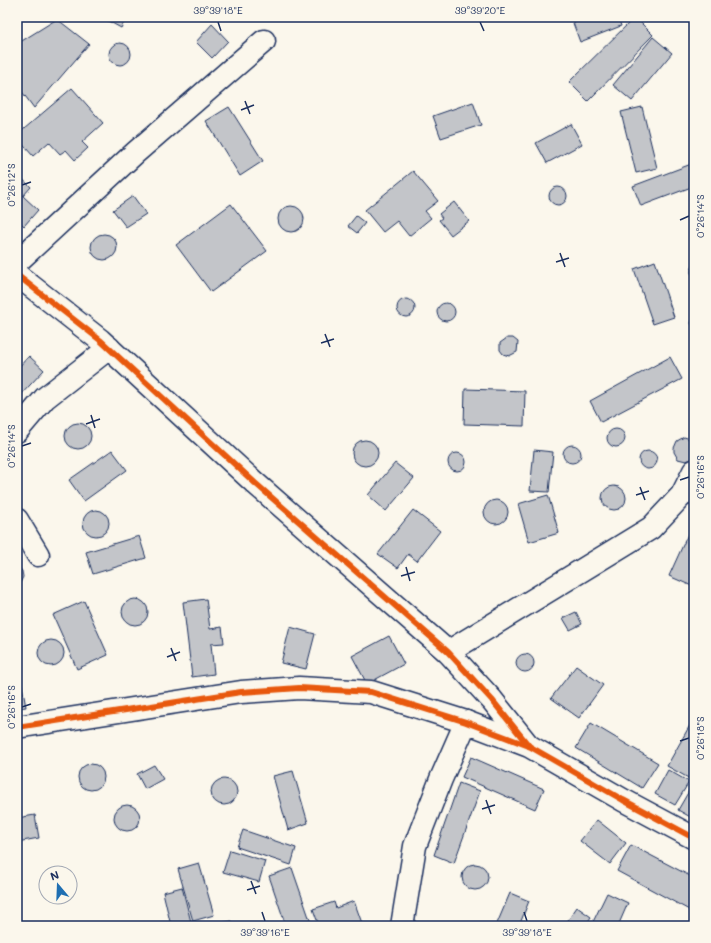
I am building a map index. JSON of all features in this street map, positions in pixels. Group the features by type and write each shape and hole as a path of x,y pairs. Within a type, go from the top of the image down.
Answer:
{"street":[{"path":"17,262 135,153 264,41"},
{"path":"17,275 109,348 255,483 448,652 492,700 529,746"},
{"path":"17,431 45,398 109,348"},
{"path":"448,652 651,528 682,495 694,471"},
{"path":"17,520 38,555"},
{"path":"17,727 241,692 299,688 371,692 466,722 529,746 623,800 694,838"},
{"path":"402,926 415,846 441,779 466,722"}],"building":[{"path":"101,17 127,17 121,28"},
{"path":"587,17 618,17 621,26 580,42 573,23"},
{"path":"635,17 653,35 588,101 569,82"},
{"path":"57,19 89,44 34,108 17,85 17,44"},
{"path":"212,24 228,41 212,58 196,42"},
{"path":"653,37 672,53 632,101 613,85"},
{"path":"120,43 128,46 131,54 128,62 120,65 112,62 109,54 112,46"},
{"path":"72,88 103,123 82,142 88,148 75,160 66,150 60,154 49,142 33,156 17,138 17,135"},
{"path":"473,102 481,125 441,138 433,116"},
{"path":"229,107 263,161 240,176 206,121"},
{"path":"642,107 657,168 636,173 621,112"},
{"path":"571,124 582,144 547,163 536,143"},
{"path":"694,163 694,186 641,206 633,186"},
{"path":"413,171 438,201 425,211 431,218 409,236 397,221 383,232 365,210"},
{"path":"17,174 31,187 23,196 38,210 24,226 17,219"},
{"path":"558,187 564,190 567,196 564,202 558,205 552,202 549,196 552,190"},
{"path":"133,196 146,214 126,227 113,210"},
{"path":"454,202 469,221 451,235 439,220 442,218 439,214"},
{"path":"231,204 267,251 211,292 176,245"},
{"path":"291,206 300,210 304,219 300,228 291,232 282,228 278,219 282,210"},
{"path":"356,216 365,223 357,233 348,226"},
{"path":"104,234 113,238 117,247 113,256 104,260 95,256 91,247 95,238"},
{"path":"655,261 674,317 653,324 634,269"},
{"path":"694,264 694,277 691,270"},
{"path":"406,299 412,302 415,308 412,314 406,317 400,314 397,308 400,302"},
{"path":"446,303 450,304 454,308 454,316 450,320 446,321 442,320 438,316 437,312 438,308 442,304"},
{"path":"694,316 694,329 691,323"},
{"path":"507,338 513,338 518,342 517,352 509,356 503,354 500,350 500,343"},
{"path":"29,356 44,370 17,399 17,369"},
{"path":"670,357 682,379 601,422 590,401"},
{"path":"465,389 525,391 524,426 464,424"},
{"path":"78,423 87,427 91,436 87,445 78,449 69,445 65,436 69,427"},
{"path":"616,429 620,430 624,434 624,442 620,446 616,447 612,446 608,442 607,438 608,434 612,430"},
{"path":"684,437 694,440 694,458 686,461 678,459 674,452 677,441"},
{"path":"365,440 374,444 378,453 374,462 365,466 356,462 352,453 356,444"},
{"path":"572,445 578,448 581,454 578,460 572,463 566,460 563,454 566,448"},
{"path":"112,450 127,470 84,501 69,480"},
{"path":"534,450 553,452 549,492 530,491"},
{"path":"648,451 652,452 656,456 656,464 652,468 648,469 644,468 640,464 639,460 640,456 644,452"},
{"path":"457,453 464,455 466,462 464,469 457,471 450,469 448,462 450,455"},
{"path":"395,463 414,478 386,511 368,495"},
{"path":"614,486 623,489 626,498 623,507 614,510 605,507 602,498 605,489"},
{"path":"548,495 559,533 529,542 518,504"},
{"path":"496,500 505,503 508,512 505,521 496,524 487,521 484,512 487,503"},
{"path":"96,510 105,514 109,523 105,532 96,536 87,532 83,523 87,514"},
{"path":"413,510 440,531 417,561 408,554 398,568 378,554"},
{"path":"688,534 694,537 694,587 669,576"},
{"path":"139,536 146,558 93,574 86,552"},
{"path":"17,565 22,571 23,577 17,586"},
{"path":"135,599 144,603 148,612 144,621 135,625 126,621 122,612 126,603"},
{"path":"206,599 210,629 222,627 224,643 211,644 214,674 192,677 183,602"},
{"path":"84,601 108,655 77,669 53,615"},
{"path":"576,612 582,624 570,630 563,618"},
{"path":"290,627 315,634 306,669 281,663"},
{"path":"389,636 404,664 367,684 352,656"},
{"path":"51,640 60,644 64,653 60,662 51,666 42,662 38,653 42,644"},
{"path":"525,654 531,657 534,663 531,669 525,672 519,669 516,663 519,657"},
{"path":"17,659 26,707 17,708"},
{"path":"576,666 603,685 579,718 551,698"},
{"path":"694,718 694,776 692,780 667,766"},
{"path":"591,723 658,763 642,788 576,748"},
{"path":"471,757 544,789 535,809 462,777"},
{"path":"91,764 100,768 104,777 100,786 91,790 82,786 78,777 82,768"},
{"path":"154,765 163,779 145,789 137,774"},
{"path":"668,770 689,782 675,805 655,794"},
{"path":"293,771 308,823 288,830 273,776"},
{"path":"224,779 233,783 237,792 233,801 224,805 215,801 211,792 215,783"},
{"path":"459,783 480,791 454,863 434,855"},
{"path":"694,784 694,819 678,810"},
{"path":"127,805 136,809 140,818 136,827 127,831 118,827 114,818 118,809"},
{"path":"35,815 39,838 17,842 17,818"},
{"path":"597,820 626,843 610,864 580,841"},
{"path":"243,830 296,848 291,865 237,847"},
{"path":"631,845 694,878 694,906 691,911 617,871"},
{"path":"230,850 265,861 259,882 223,872"},
{"path":"199,863 214,915 193,921 178,869"},
{"path":"475,864 484,868 488,877 484,886 475,890 466,886 462,877 466,868"},
{"path":"292,868 312,926 286,926 269,876"},
{"path":"182,887 192,926 171,926 163,892"},
{"path":"510,893 529,901 519,926 496,926"},
{"path":"607,893 628,903 618,926 591,926"},
{"path":"354,901 363,926 319,926 313,909 334,902 336,908"},
{"path":"577,907 591,917 585,926 564,926"},
{"path":"232,921 233,926 204,926"}],"cycle path":[{"path":"17,275 100,340 255,483 448,652 492,700 529,746"},
{"path":"17,727 241,692 299,688 371,692 466,722 529,746 623,800 694,838"}]}
